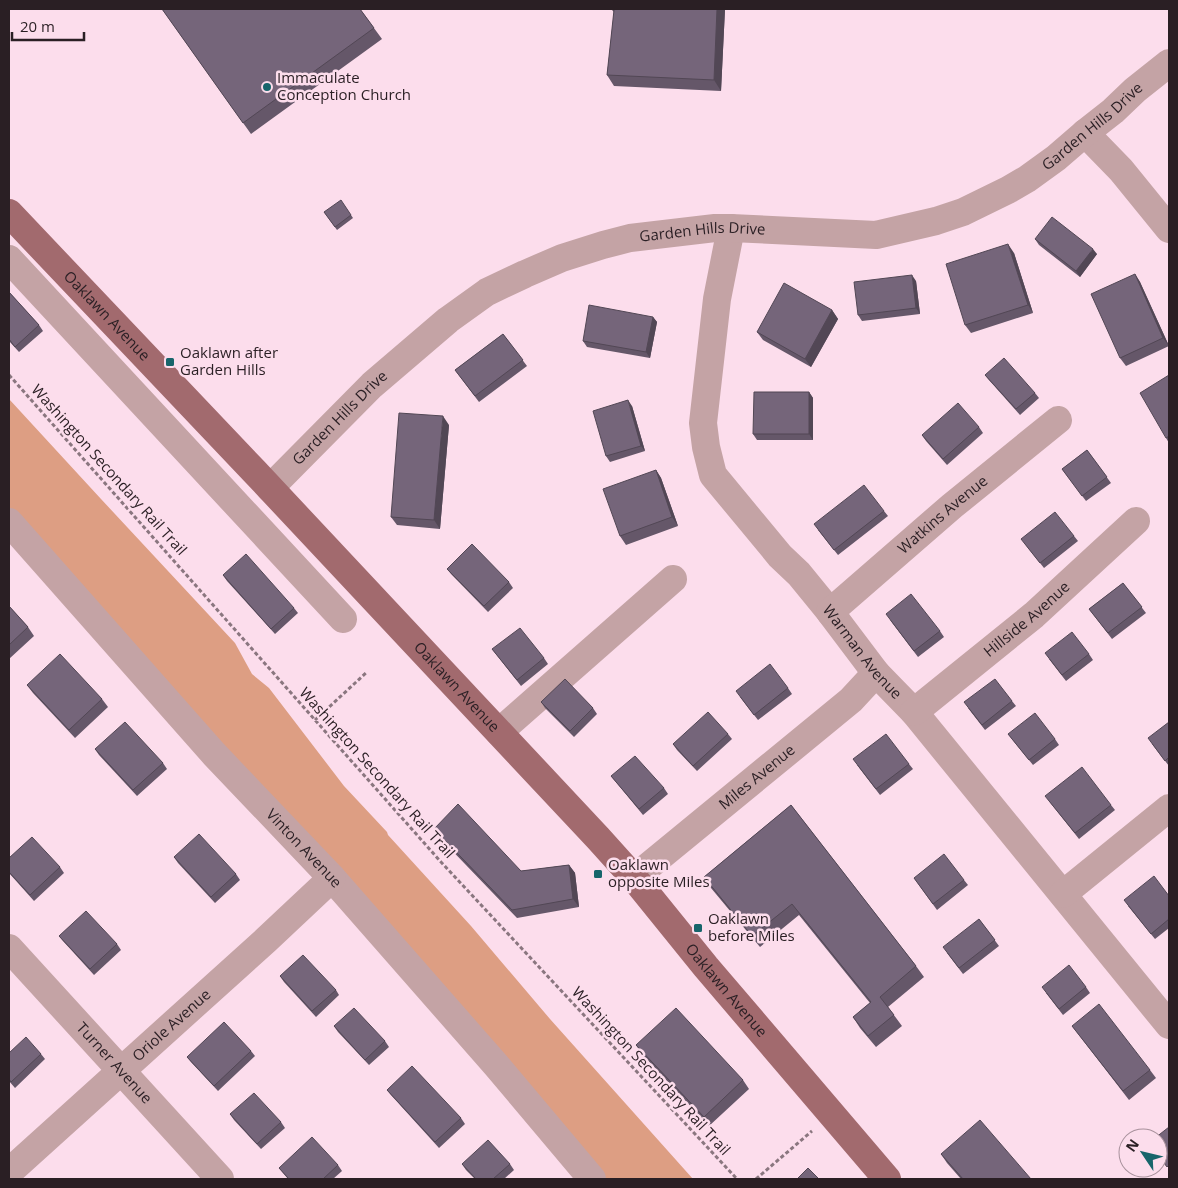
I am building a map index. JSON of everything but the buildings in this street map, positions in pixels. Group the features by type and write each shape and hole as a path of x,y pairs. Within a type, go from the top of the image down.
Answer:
{"main road":[{"name":"Oaklawn Avenue","path":"9,213 598,838 634,878 706,967 887,1179"}],"street":[{"name":"Garden Hills Drive","path":"228,496 262,480 448,320 487,292 525,274 562,258 630,238 715,228 876,235 936,221 963,212 1027,179 1056,158 1169,63"},
{"path":"1085,133 1121,170 1169,228"},
{"name":"Warman Avenue","path":"731,228 717,299 703,423 706,447 713,475 780,556 830,612 876,673 914,712 1169,1025"},
{"path":"9,259 343,619"},
{"path":"79,334 101,311"},
{"name":"Watkins Avenue","path":"830,612 952,506 1058,420"},
{"name":"Hillside Avenue","path":"914,712 1034,615 1136,521"},
{"name":"Vinton Avenue","path":"9,522 214,754 332,878 496,1065 592,1179"},
{"path":"499,732 673,579"},
{"name":"Miles Avenue","path":"634,878 851,700 876,673"},
{"path":"1063,894 1169,808"},
{"name":"Oriole Avenue","path":"9,1172 332,878"},
{"name":"Turner Avenue","path":"9,948 220,1179"}],"path":[{"name":"Washington Secondary Rail Trail","path":"9,374 441,862 737,1179"},
{"path":"315,720 367,672"},
{"path":"756,1179 832,1114"}],"shaded area":[{"path":"9,399 235,643 252,674 269,688 344,786 471,926 550,1019 693,1179 594,1179 9,520"}],"place":[{"name":"Immaculate Conception Church","path":"267,87"},
{"name":"Oaklawn after Garden Hills","path":"170,362"},
{"name":"Oaklawn opposite Miles","path":"598,874"},
{"name":"Oaklawn before Miles","path":"698,928"}]}
